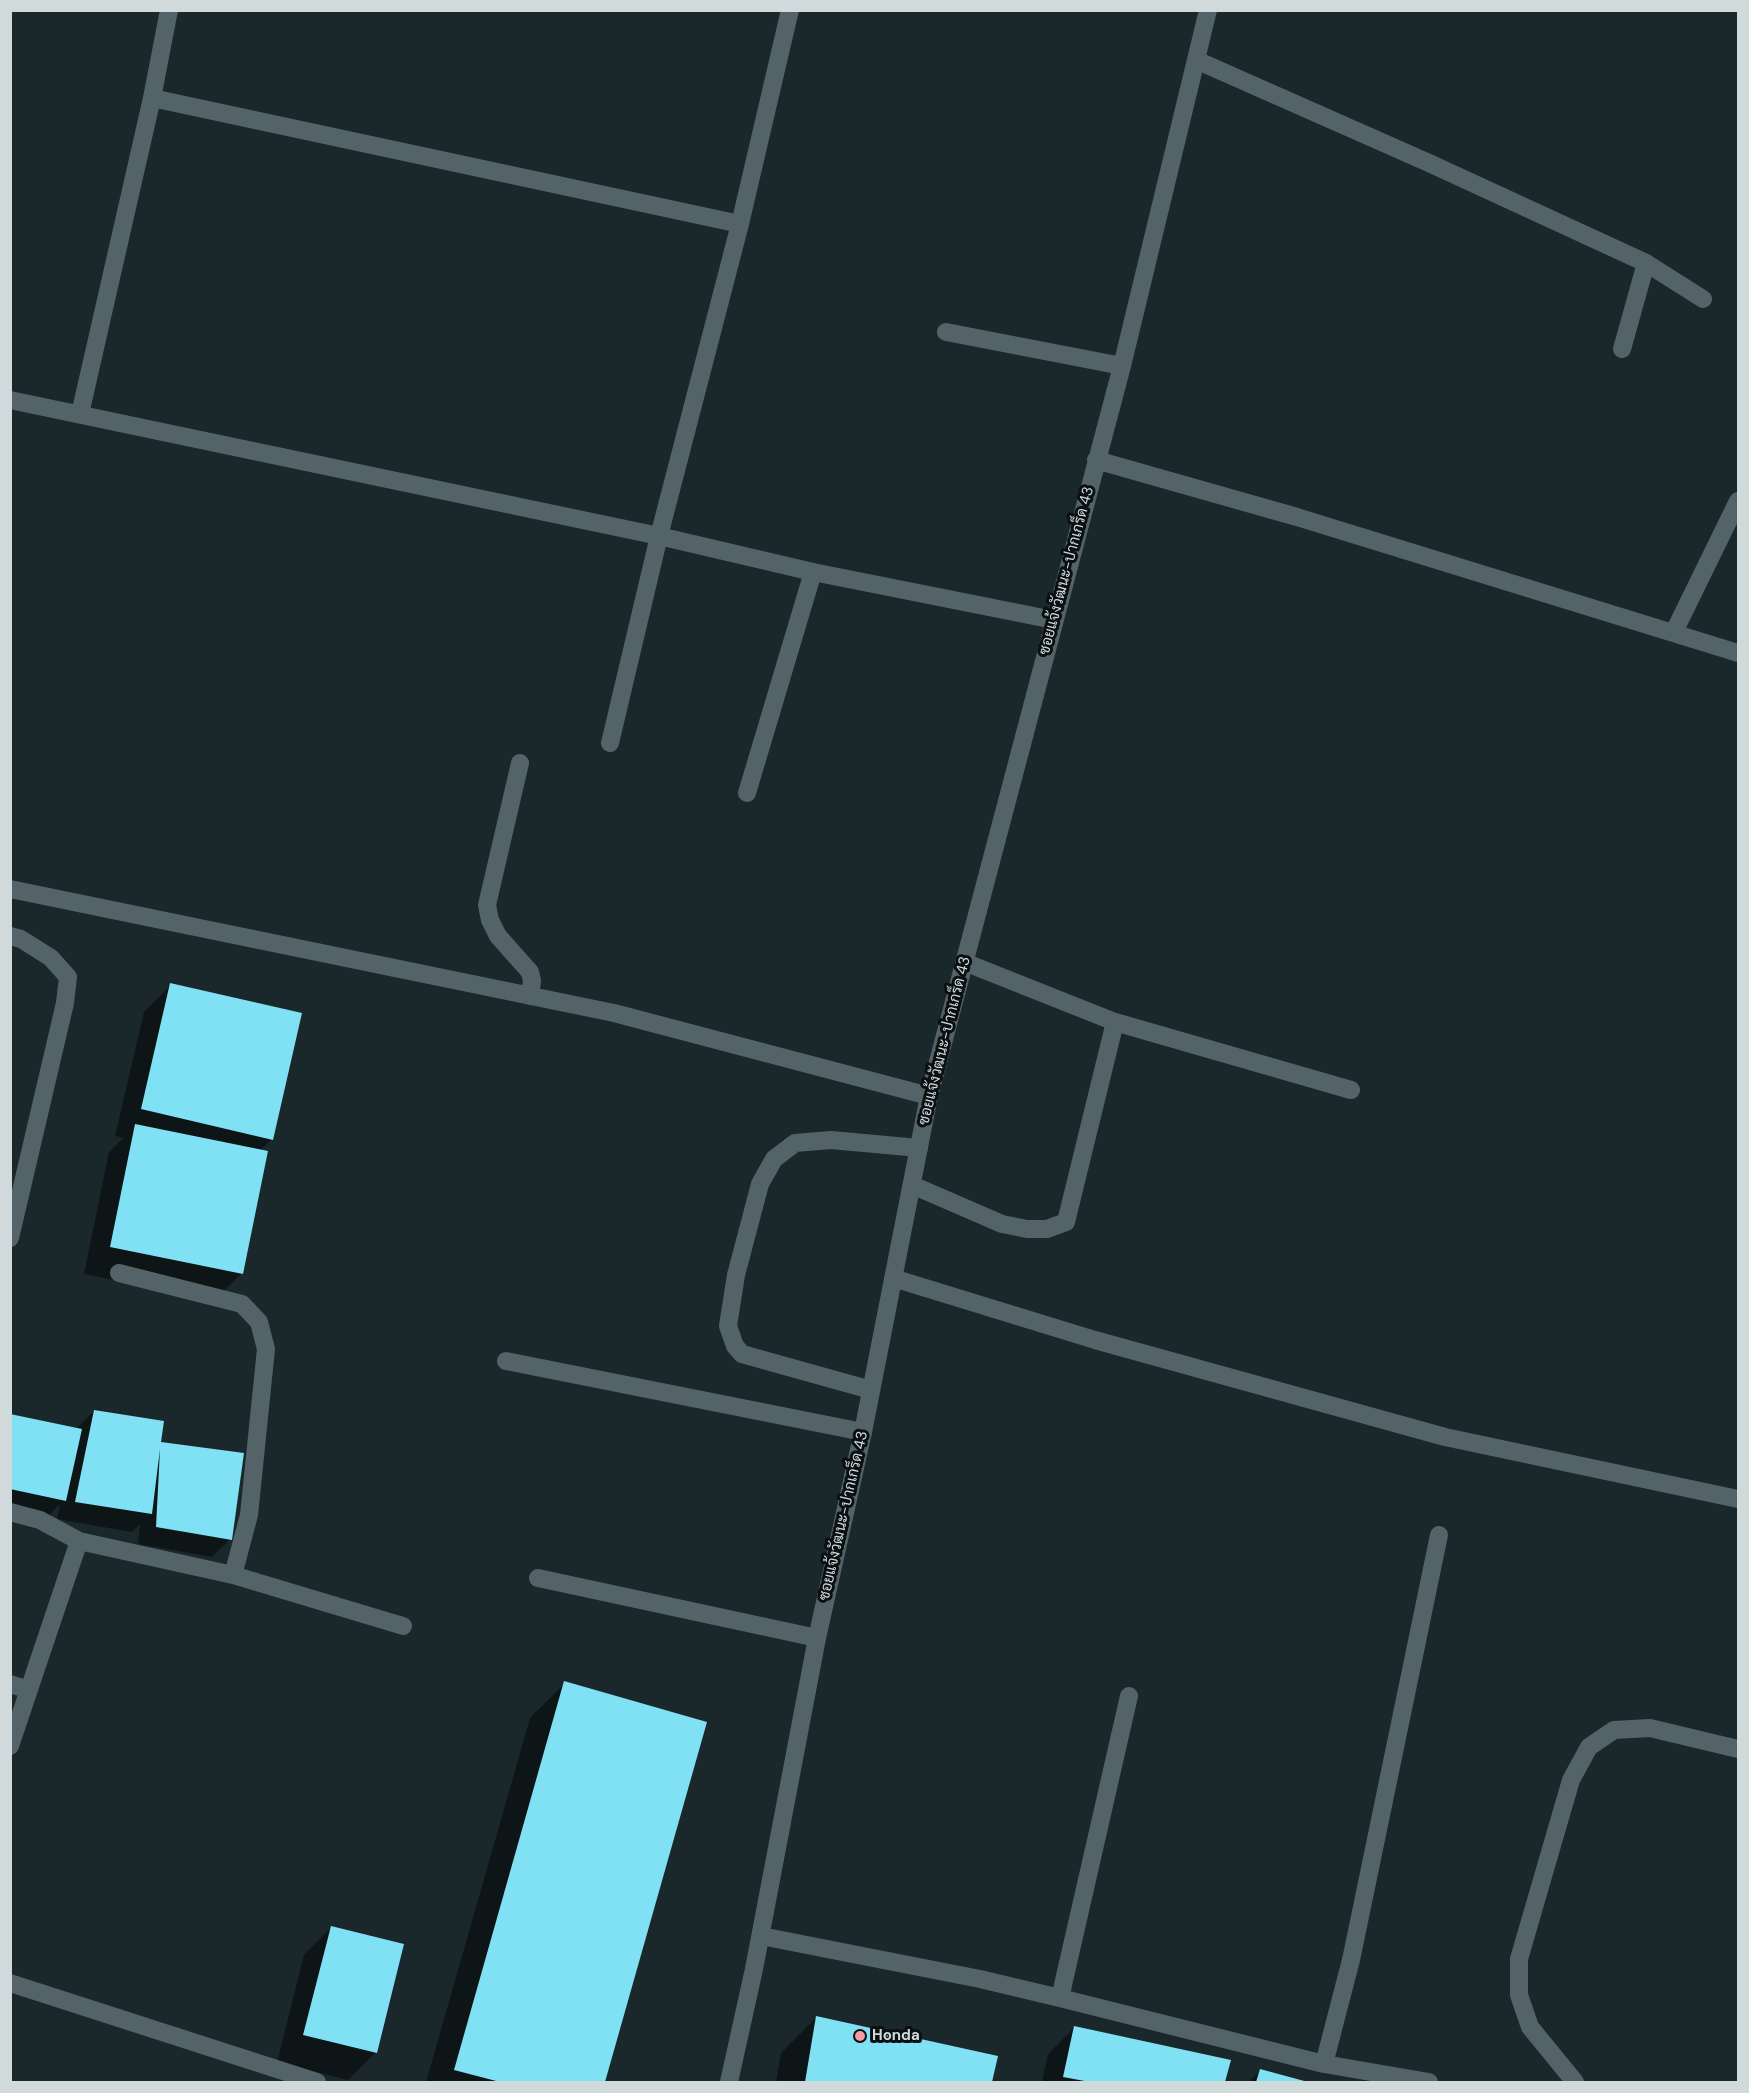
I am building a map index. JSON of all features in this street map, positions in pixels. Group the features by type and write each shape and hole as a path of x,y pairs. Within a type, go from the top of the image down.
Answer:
{"street":[{"path":"80,414 152,98 169,10"},
{"path":"610,743 659,536 740,224 790,10"},
{"name":"ซอยแจ้งวัฒนะ-ปากเกร็ด 43","path":"729,2082 761,1936 817,1638 863,1432 929,1096 1122,366 1208,10"},
{"path":"1196,60 1429,163 1646,263 1703,299"},
{"path":"152,98 740,224"},
{"path":"1622,350 1646,263"},
{"path":"946,332 1122,366"},
{"path":"10,400 659,536 813,572 1054,620"},
{"path":"1096,460 1297,517 1738,653"},
{"path":"1674,632 1738,501"},
{"path":"747,793 813,572"},
{"path":"520,763 488,905 490,920 498,936 530,972 532,981 530,996"},
{"path":"10,889 614,1013 929,1096"},
{"path":"10,936 21,939 51,958 68,977 65,1003 10,1238"},
{"path":"964,962 1114,1022 1351,1090"},
{"path":"912,1185 1002,1224 1027,1229 1047,1229 1066,1222 1114,1022"},
{"path":"871,1390 742,1354 735,1346 728,1326 736,1275 760,1184 774,1160 795,1143 831,1140 919,1148"},
{"path":"119,1273 242,1304 259,1322 266,1349 249,1515 232,1575"},
{"path":"893,1278 1095,1340 1445,1437 1738,1499"},
{"path":"506,1361 863,1432"},
{"path":"10,1512 40,1521 79,1541 232,1575 403,1626"},
{"path":"1324,2064 1351,1960 1440,1535"},
{"path":"10,1746 79,1541"},
{"path":"537,1578 817,1638"},
{"path":"10,1684 29,1690"},
{"path":"1060,1998 1129,1696"},
{"path":"1575,2082 1530,2027 1519,1995 1519,1959 1571,1780 1589,1747 1614,1730 1650,1728 1738,1749"},
{"path":"761,1936 980,1979 1324,2064 1429,2082"},
{"path":"10,1983 317,2082"}],"building":[{"path":"170,983 302,1013 273,1140 141,1109"},
{"path":"135,1124 268,1151 243,1274 110,1247"},
{"path":"94,1410 164,1421 161,1442 244,1453 232,1540 156,1527 160,1449 152,1514 75,1502"},
{"path":"10,1414 82,1429 66,1501 10,1489"},
{"path":"564,1681 707,1722 605,2082 500,2082 454,2070"},
{"path":"331,1926 404,1944 377,2053 303,2035"},
{"name":"Honda","path":"816,2016 998,2056 992,2082 805,2082"},
{"path":"1074,2026 1231,2060 1225,2082 1090,2082 1063,2077"},
{"path":"1260,2069 1308,2082 1256,2082"}],"place":[{"name":"Honda","path":"860,2036"}]}
